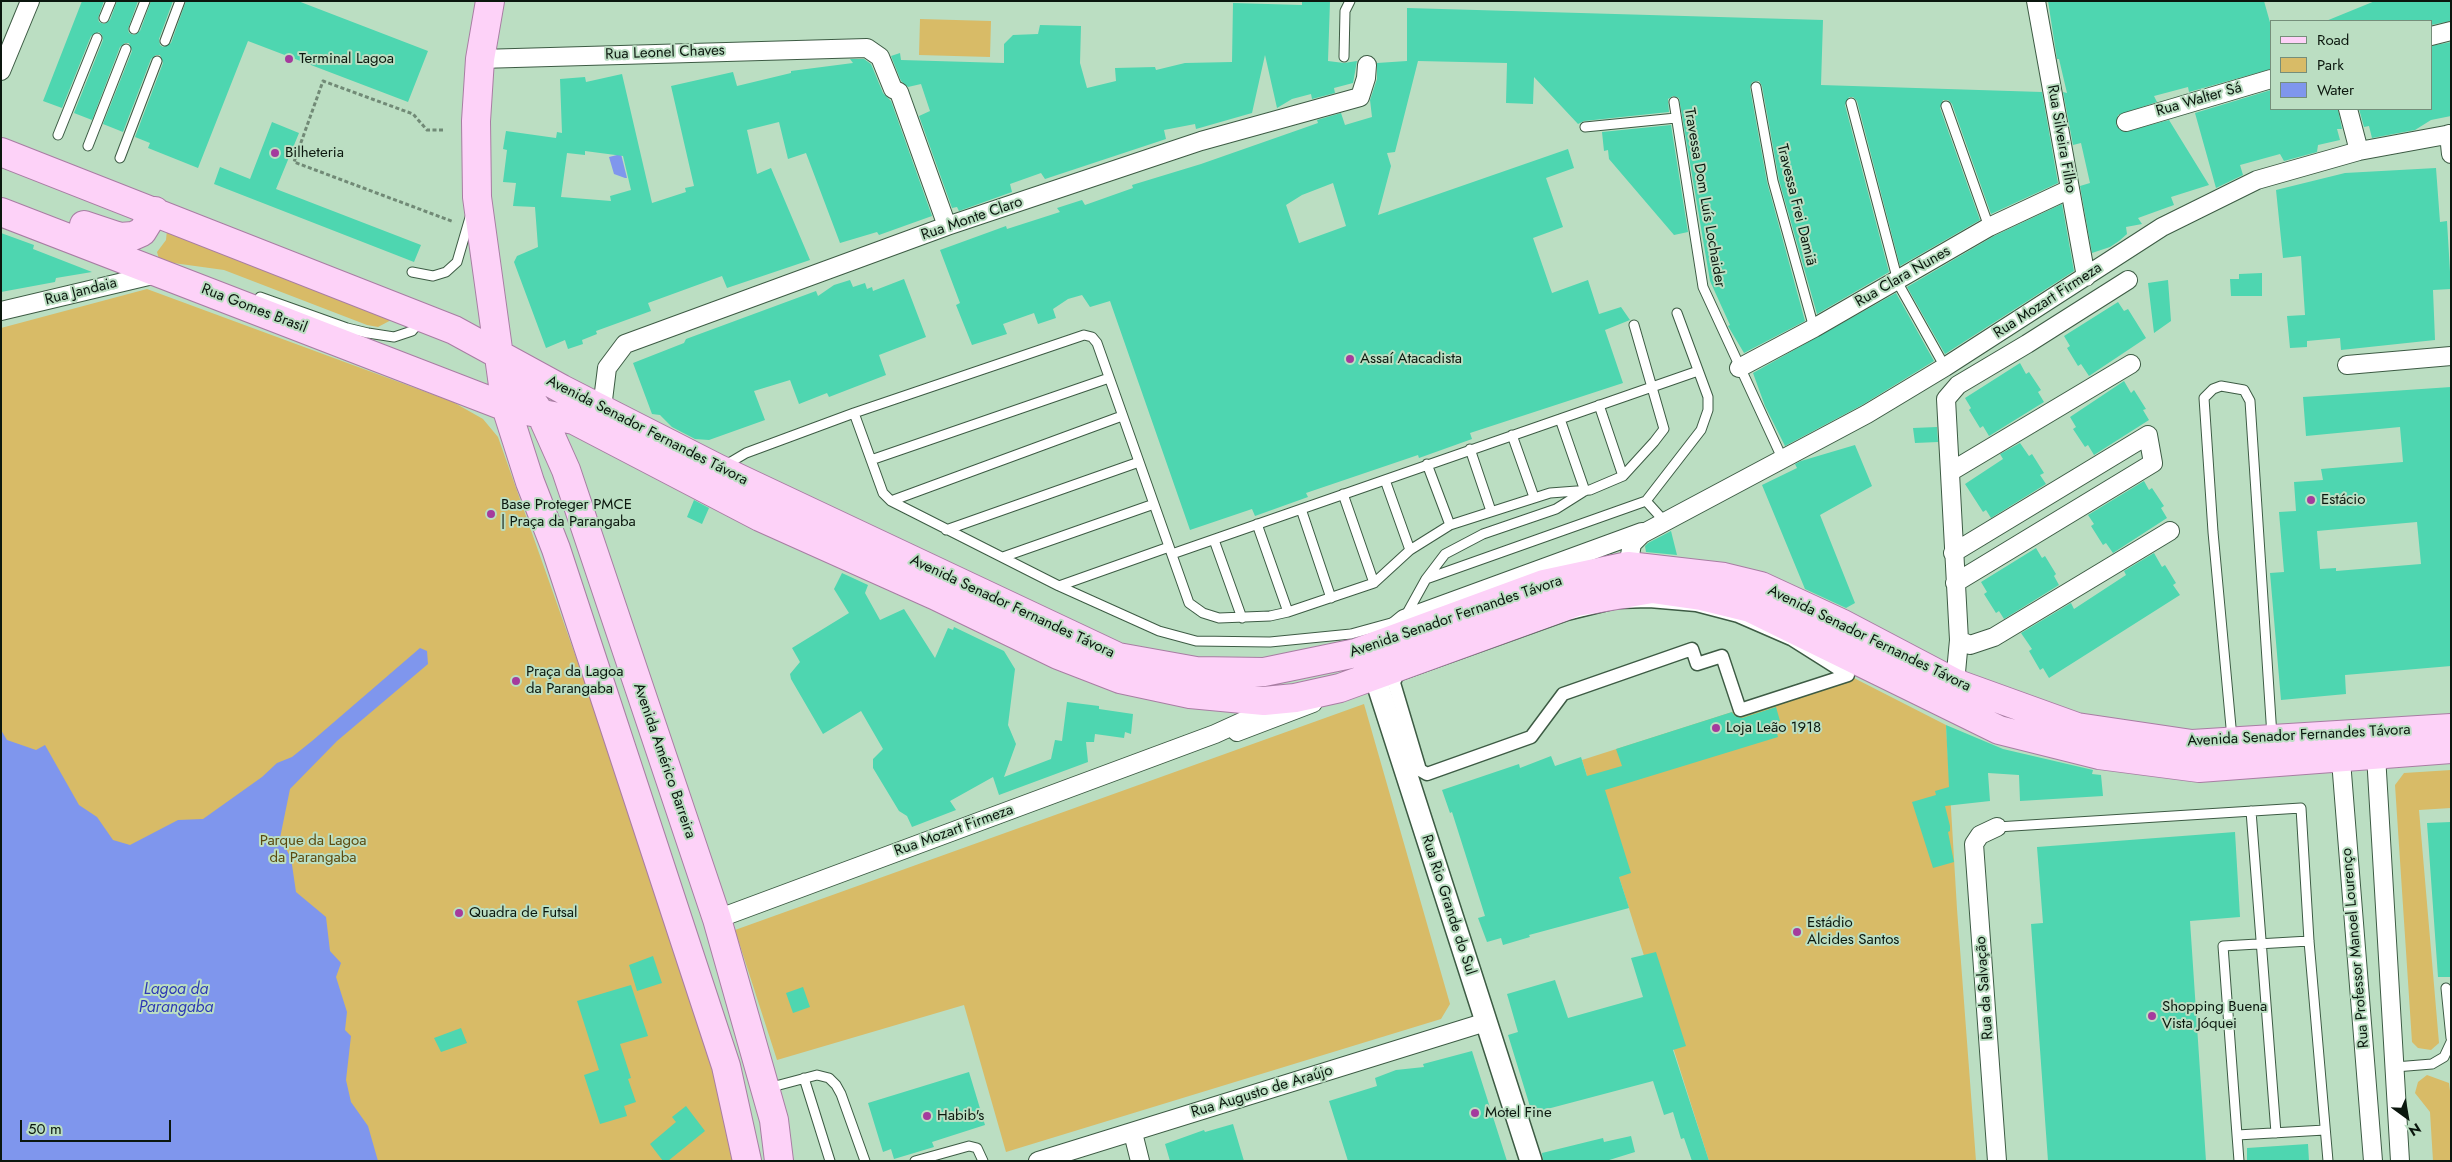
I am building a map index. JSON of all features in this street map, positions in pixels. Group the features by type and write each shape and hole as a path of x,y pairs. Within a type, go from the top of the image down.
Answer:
{"main road":[{"path":"490,1 480,59 476,122 478,198 506,407 530,482 556,549 726,1066 747,1161"},
{"path":"1,152 423,317 454,330 499,354"},
{"path":"5,213 46,212 120,237 132,236 142,232 155,212"},
{"name":"Rua Gomes Brasil","path":"5,213 506,407"},
{"name":"Avenida Senador Fernandes Távora","path":"499,354 719,469 1118,658 1196,671 1264,672 1367,652 1576,602 1652,589 1701,596 1750,608 1999,730 2100,755 2199,768 2451,728"},
{"name":"Avenida Américo Barreira","path":"499,354 541,414 566,470 717,919 774,1120 779,1161"},
{"name":"Avenida Senador Fernandes Távora","path":"506,407 574,420 760,517 934,595 1058,655 1120,680 1190,694 1264,701 1295,698 1340,688 1367,652 1544,584 1628,566 1724,577 1761,586 1876,641 1954,683 2077,728 2192,744 2272,739 2340,746 2376,755 2451,749"}],"street":[{"path":"1,71 30,1"},
{"name":"Rua Silveira Filho","path":"2036,1 2086,276"},
{"path":"2432,36 2451,31"},
{"name":"Rua Leonel Chaves","path":"480,59 867,48 880,57 893,89 899,92 947,226"},
{"name":"Rua Monte Claro","path":"602,408 607,368 625,344 947,226 1201,141 1360,97 1366,78 1367,65"},
{"name":"Rua Walter Sá","path":"2126,122 2270,79"},
{"path":"2348,110 2359,151"},
{"path":"2450,134 2451,154"},
{"name":"Rua Mozart Firmeza","path":"1628,566 1632,544 1642,534 1666,523 1867,414 1946,367 2162,227 2257,180 2359,151 2450,134"},
{"name":"Rua Clara Nunes","path":"1739,368 1814,328 1989,227 2070,189"},
{"name":"Rua Jandaia","path":"1,311 160,273"},
{"path":"1954,683 1959,640 1946,399 1958,385 2128,280"},
{"path":"2015,322 2027,344"},
{"path":"2347,365 2451,356"},
{"path":"1950,472 2131,364"},
{"path":"1953,553 2148,435 2153,463 1955,583"},
{"path":"2058,489 2065,517"},
{"name":"Rua Mozart Firmeza","path":"1367,652 1404,619 1666,523"},
{"path":"1959,640 1970,645 1994,637 2170,531"},
{"path":"1650,601 1696,605 1738,616 1791,640 1848,675 1740,710 1722,656 1696,664 1692,649 1563,694 1531,737 1427,774 1420,770 1394,683 1397,675 1567,614 1613,602 1650,601"},
{"name":"Rua Rio Grande do Sul","path":"1367,652 1531,1161"},
{"name":"Rua Mozart Firmeza","path":"1190,743 1243,730 1307,707 1340,688"},
{"name":"Rua Mozart Firmeza","path":"717,919 1190,743 1248,719 1264,701"},
{"name":"Rua Professor Manoel Lourenço","path":"2340,746 2373,1161"},
{"name":"Rua Professor Manoel Lourenço","path":"2376,755 2400,1161"},
{"name":"Rua da Salvação","path":"1997,827 1980,835 1974,844 1997,1161"},
{"name":"Rua Augusto de Araújo","path":"1038,1161 1486,1022"},
{"path":"2366,1069 2395,1067"},
{"path":"1133,1133 1140,1161"}],"lane":[{"path":"104,18 111,1"},
{"path":"134,29 145,1"},
{"path":"165,41 180,1"},
{"path":"1344,57 1345,10 1350,1"},
{"path":"58,135 97,38"},
{"path":"88,146 126,49"},
{"path":"120,158 157,61"},
{"name":"Travessa Frei Damiã","path":"1756,87 1773,181 1814,328"},
{"name":"Travessa Dom Luís Lochaider","path":"1674,102 1703,287 1783,460"},
{"path":"1851,103 1897,280 1946,367"},
{"path":"1946,106 1989,227"},
{"path":"1585,127 1676,118"},
{"path":"412,272 433,276 446,272 457,262 463,246 466,226 478,198"},
{"path":"192,285 206,283 221,286"},
{"path":"254,296 347,328 394,337 412,330 423,317"},
{"path":"1426,579 1646,501 1701,430 1708,410 1708,397 1677,313"},
{"path":"1404,619 1426,579 1445,554 1484,534 1556,509 1585,491 1623,476 1654,442 1664,429 1634,325"},
{"path":"719,469 746,453 854,413 1084,335 1097,342 1189,603 1204,613 1219,618 1270,616 1331,598 1374,583 1410,550 1450,525 1534,497 1550,493 1585,491"},
{"path":"1059,586 1170,551 1214,540 1427,464 1698,371"},
{"path":"871,460 1109,378"},
{"path":"2233,742 2213,532 2204,398 2212,389 2221,386 2244,390 2250,401 2272,739"},
{"path":"1599,405 1623,476"},
{"path":"854,413 883,493 891,501 1059,586 1159,631 1196,640 1218,643 1270,642 1367,652"},
{"path":"891,501 1122,416"},
{"path":"1560,419 1585,491"},
{"path":"1512,435 1534,497"},
{"path":"1470,450 1491,511"},
{"path":"946,530 1139,462"},
{"path":"1427,464 1450,525"},
{"path":"1385,480 1410,550"},
{"path":"1343,494 1374,583"},
{"path":"1646,501 1666,523"},
{"path":"1003,557 1154,504"},
{"path":"1301,509 1331,598"},
{"path":"1256,524 1288,612"},
{"path":"1214,540 1242,618"},
{"path":"1997,827 2301,808 2309,941 2328,1161"},
{"path":"2250,811 2276,1133"},
{"path":"2239,1161 2223,946 2309,941"},
{"path":"2446,988 2451,1038"},
{"path":"2395,1067 2432,1064 2444,1057 2451,1042"},
{"path":"765,1089 817,1075 829,1078 836,1085 864,1161"},
{"path":"804,1078 830,1161"},
{"path":"2237,1135 2326,1130"},
{"path":"914,1161 969,1146 977,1148 983,1161"}],"path":[{"path":"443,130 427,130 413,114 323,81 294,162 466,226"}],"green space":[{"path":"920,19 991,21 990,57 919,55"},
{"path":"167,230 395,318 378,327 367,325 224,270 166,262 159,259 157,252 166,240"},
{"name":"Parque da Lagoa da Parangaba","path":"147,289 453,402 483,419 498,437 677,943 702,1020 737,1161 1,1161 1,328"},
{"name":"Estádio Alcides Santos","path":"1848,675 1946,725 1957,909 1976,1161 1709,1161 1582,760"},
{"path":"1364,704 1450,1004 1441,1019 1006,1152 964,1005 777,1060 735,930"},
{"path":"2451,770 2451,808 2419,810 2439,1043 2431,1050 2418,1048 2412,1042 2395,785 2404,773"},
{"path":"2427,1075 2449,1083 2451,1099 2451,1161 2433,1161 2430,1112 2415,1093 2418,1082"}],"water":[{"path":"621,154 627,178 614,174 609,157"},
{"name":"Lagoa da Parangaba","path":"420,648 427,651 428,664 337,741 290,789 280,838 291,858 296,892 326,917 330,951 341,963 336,977 347,1012 345,1030 351,1036 346,1080 351,1102 368,1126 378,1161 1,1161 1,730 7,740 36,750 45,745 79,805 97,817 113,840 130,845 178,820 203,819 262,777 277,763 292,757"}],"building":[{"path":"82,1 104,1 98,18 99,22 104,24 110,20 117,1 138,1 128,29 129,33 134,35 140,31 151,1 173,1 159,39 160,45 163,47 171,43 186,1 298,1 428,51 408,102 248,41 198,168 148,148 150,143 135,137 163,63 160,55 156,55 151,59 123,132 103,124 132,51 129,43 125,43 120,47 92,120 74,113 103,40 99,32 91,36 62,108 43,101"},
{"path":"1302,1 1330,1 1328,61 1344,63 1357,61 1353,83 1334,88 1335,93 1312,99 1311,94 1292,99 1277,108 1265,55 1252,113 1196,129 1195,124 1164,130 1166,139 1045,179 1041,173 1010,184 1012,192 959,211 957,207 952,208 919,116 930,111 921,84 908,87 901,81 891,56 900,53 901,60 1004,63 1004,44 1013,35 1038,34 1040,25 1081,26 1080,63 1087,88 1116,81 1115,68 1155,67 1156,70 1185,63 1232,62 1233,3 1302,5"},
{"path":"2048,1 2264,1 2270,22 2270,69 2189,92 2188,87 2154,96 2157,102 2118,115 2116,125 2124,132 2169,120 2209,185 2171,197 2174,205 2138,218 2142,224 2126,227 2127,234 2119,241 2110,247 2092,253 2080,186 2090,183 2081,143 2073,145 2063,92 2067,93 2059,59 2057,59"},
{"path":"2375,1 2451,1 2451,21 2432,25 2432,20 2328,20"},
{"path":"1407,8 1823,20 1821,85 2042,92 2058,183 1991,214 1952,104 1948,100 1943,100 1940,108 1980,220 1900,266 1857,101 1853,97 1849,97 1845,105 1889,272 1817,314 1779,180 1762,86 1759,81 1752,82 1750,88 1767,182 1805,321 1744,353 1728,326 1730,325 1710,281 1679,98 1673,96 1668,99 1669,112 1584,121 1578,124 1534,77 1533,104 1506,103 1507,63 1418,61 1395,152 1387,153 1391,166 1378,215 1568,149 1574,168 1546,178 1563,227 1533,238 1552,293 1588,280 1599,314 1621,307 1630,320 1605,330 1623,383 1470,433 1472,439 1419,458 1418,455 1306,493 1308,497 1255,516 1252,509 1190,530 1110,301 1090,307 1082,295 1068,299 1053,309 1056,318 1038,324 1034,313 1003,324 1007,334 972,345 956,305 960,303 940,250 1006,226 1007,229 1060,212 1057,208 1082,200 1085,205 1133,188 1132,185 1201,164 1318,123 1317,120 1341,113 1345,125 1372,117 1370,100 1377,79 1377,63 1407,61","holes":["1333,183 1346,226 1299,243 1286,205 1302,195"]},
{"path":"2451,42 2451,116 2431,120 2415,130 2372,138 2369,126 2364,127 2359,110 2432,110 2432,46"},
{"path":"850,59 864,59 871,64 883,93 891,101 932,216 879,235 877,232 840,243 806,153 788,159 779,122 747,130 757,174 771,168 810,260 727,288 722,276 648,303 651,311 596,331 597,334 582,340 583,344 568,349 565,340 546,348 514,262 517,256 538,247 535,207 513,206 516,183 503,182 507,150 503,149 506,131 556,138 557,132 562,133 560,79 585,77 586,82 622,74 652,203 686,192 685,188 694,186 671,86 733,72 737,86 791,73 791,71 853,63","holes":["585,151 623,156 631,190 610,196 611,201 561,197 567,153 585,155"]},
{"path":"2270,90 2270,110 2338,110 2342,129 2337,129 2340,140 2318,145 2317,152 2284,161 2280,154 2240,165 2243,175 2216,188 2195,113"},
{"path":"272,122 299,133 276,189 421,245 414,262 214,184 220,167 250,179"},
{"path":"1671,125 1688,232 1674,235 1609,159 1608,150 1604,151 1602,132"},
{"path":"2436,168 2440,222 2447,221 2451,289 2433,290 2435,340 2341,350 2340,338 2307,341 2307,347 2290,348 2287,316 2305,315 2301,256 2283,258 2276,190 2345,173"},
{"path":"2062,204 2074,271 1945,354 1907,287 1994,236"},
{"path":"1,233 34,245 33,249 92,272 56,278 55,282 1,292"},
{"path":"2262,273 2262,296 2231,296 2230,279 2239,279 2239,274"},
{"path":"904,279 926,337 879,355 886,375 829,397 827,393 799,404 790,380 754,391 765,420 709,440 695,439 672,427 660,415 652,414 633,363 684,343 686,339 816,291 818,296 834,285 850,280 853,287 865,283 867,289 872,287 873,291"},
{"path":"2168,280 2171,321 2154,333 2148,283"},
{"path":"1896,293 1934,361 1862,405 1785,446 1765,406 1753,373"},
{"path":"2118,302 2124,311 2128,309 2146,338 2089,376 2081,364 2078,366 2067,348 2070,346 2064,336"},
{"path":"2020,363 2026,374 2029,372 2041,390 2038,392 2044,402 1989,436 1983,426 1980,428 1969,410 1971,408 1965,398"},
{"path":"2124,381 2131,393 2134,390 2146,409 2143,410 2149,420 2094,455 2088,445 2085,447 2073,429 2076,427 2070,417"},
{"path":"2451,387 2451,666 2345,675 2346,694 2281,700 2270,573 2284,572 2279,512 2296,511 2294,482 2323,480 2321,469 2403,462 2400,427 2306,436 2303,397","holes":["2417,522 2421,564 2336,571 2336,568 2320,569 2317,531"]},
{"path":"1937,427 1938,442 1915,443 1913,428"},
{"path":"2020,443 2029,456 2032,454 2044,473 2040,475 2046,484 1991,518 1986,510 1983,512 1965,484 2003,459 2000,454"},
{"path":"1855,445 1872,486 1820,515 1855,603 1846,608 1805,589 1762,485 1797,468 1795,464 1801,461"},
{"path":"2144,481 2149,490 2152,488 2164,506 2161,508 2167,518 2113,553 2106,543 2103,545 2091,526 2094,524 2088,515"},
{"path":"694,500 709,508 702,524 687,517"},
{"path":"1671,531 1677,555 1646,552 1645,546 1648,543"},
{"path":"2036,548 2042,558 2045,556 2056,574 2054,576 2059,585 2004,619 1999,611 1996,613 1984,594 1987,592 1981,582"},
{"path":"2154,553 2162,567 2165,565 2176,583 2173,585 2180,595 2049,678 2043,668 2040,670 2029,651 2032,649 2021,633 2071,603 2074,609 2126,575 2124,571"},
{"path":"842,573 868,585 865,593 880,620 904,609 935,658 948,628 953,630 954,627 1004,651 1015,669 1008,725 1016,744 1004,777 1051,759 1055,740 1062,741 1067,702 1099,706 1099,709 1133,714 1131,734 1125,732 1124,738 1095,734 1094,742 1086,742 1088,762 999,795 993,777 950,801 956,810 912,827 907,816 899,811 873,768 873,759 883,749 861,711 823,734 791,679 790,674 800,662 792,648 849,613 834,589"},
{"path":"1776,707 1780,721 1774,723 1778,737 1605,790 1631,873 1619,877 1629,908 1529,935 1530,937 1503,945 1501,938 1487,942 1478,918 1485,916 1452,812 1450,813 1442,790 1519,764 1520,768 1551,756 1555,766 1581,757 1587,776 1622,766 1616,749 1732,712 1735,716 1742,718"},
{"path":"1946,725 2003,749 2093,770 2092,774 2101,775 2103,796 2020,801 2019,775 1988,773 1990,801 1945,806 1950,826 1950,831 1948,832 1954,862 1933,868 1912,802 1936,795 1935,791 1949,787"},
{"path":"2451,822 2451,977 2438,977 2427,823"},
{"path":"2235,832 2240,917 2190,921 2206,1161 2048,1161 2031,924 2043,923 2037,847"},
{"path":"1656,952 1686,1046 1673,1050 1709,1161 1692,1161 1684,1138 1681,1139 1673,1112 1664,1115 1653,1081 1532,1113 1508,1035 1518,1032 1507,994 1555,980 1568,1018 1643,997 1631,958"},
{"path":"653,956 662,983 637,991 629,965"},
{"path":"631,985 648,1036 620,1044 631,1078 628,1079 636,1102 624,1106 627,1116 600,1124 584,1075 599,1070 577,1001"},
{"path":"803,987 810,1007 793,1013 786,993"},
{"path":"461,1028 467,1043 441,1052 434,1038"},
{"path":"1472,1051 1507,1161 1348,1161 1329,1101 1377,1086 1375,1078 1396,1070 1424,1067 1423,1064"},
{"name":"Habib's","path":"969,1072 985,1125 932,1142 934,1147 894,1159 891,1149 883,1152 868,1103"},
{"path":"686,1106 705,1131 668,1161 663,1161 650,1144 676,1122 672,1117"},
{"path":"1233,1124 1244,1161 1170,1161 1165,1144 1204,1130 1205,1132"},
{"path":"1631,1136 1635,1152 1606,1161 1543,1161 1542,1153 1603,1138 1604,1142"},
{"path":"2308,1144 2309,1161 2247,1161 2247,1148"}],"place":[{"name":"Terminal Lagoa","path":"289,59"},
{"name":"Bilheteria","path":"275,153"},
{"name":"Assaí Atacadista","path":"1350,359"},
{"name":"Estácio","path":"2311,500"},
{"name":"Base Proteger PMCE | Praça da Parangaba","path":"491,514"},
{"name":"Praça da Lagoa da Parangaba","path":"516,681"},
{"name":"Loja Leão 1918","path":"1716,728"},
{"name":"Quadra de Futsal","path":"459,913"},
{"name":"Estádio Alcides Santos","path":"1797,932"},
{"name":"Shopping Buena Vista Jóquei","path":"2152,1016"},
{"name":"Motel Fine","path":"1475,1113"},
{"name":"Habib's","path":"927,1116"}]}
